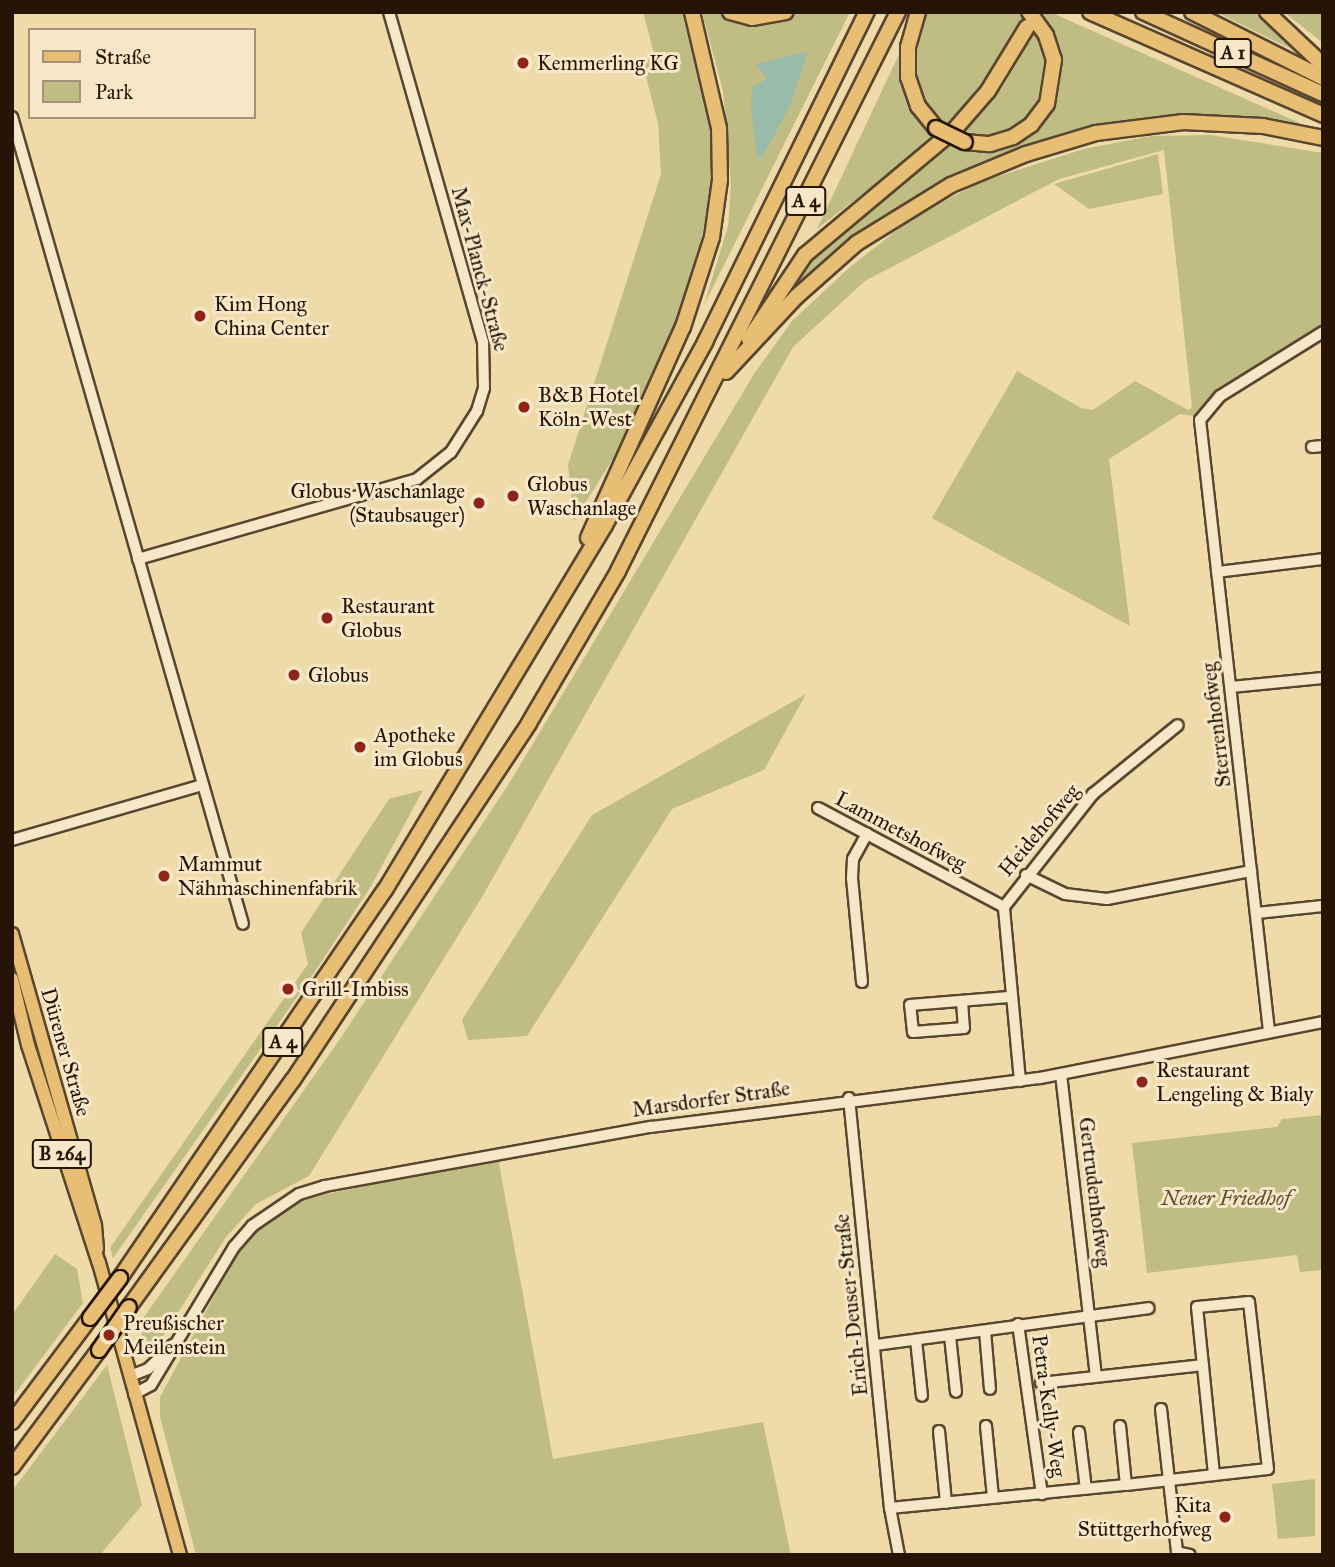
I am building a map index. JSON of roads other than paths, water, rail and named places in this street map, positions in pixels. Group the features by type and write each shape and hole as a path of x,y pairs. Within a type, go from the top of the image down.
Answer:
{"highway":[{"path":"565,590 683,327 712,237 720,180 719,128 692,12"},
{"path":"730,12 752,18 785,12"},
{"name":"A 4","path":"12,1422 120,1278 385,890 565,590 705,342 867,12"},
{"name":"A 4","path":"12,1467 300,1069 529,723 618,571 712,389 898,12"},
{"path":"742,353 804,255 831,228 955,129 988,91 1028,20 1046,35 1054,60 1054,78 1047,104 1031,125 1013,137 990,144 965,142 936,128 918,106 908,77 908,47 918,12"},
{"name":"A 1","path":"1090,12 1323,115"},
{"name":"A 1","path":"1143,12 1323,94"},
{"path":"1192,12 1323,78"},
{"path":"1267,12 1323,65"},
{"path":"712,389 742,353 857,243 951,185 1026,154 1096,133 1184,122 1263,126 1323,138"}],"main road":[{"name":"Dürener Straße","path":"12,934 28,1045 99,1263 180,1555"},
{"name":"Dürener Straße","path":"12,981 95,1226 99,1263"},
{"path":"12,1036 28,1045"}],"street":[{"name":"Max-Planck-Straße","path":"138,559 417,479 451,452 477,411 484,388 483,342 389,12"},
{"path":"12,117 243,924"},
{"name":"Sterrenhofweg","path":"1269,1031 1200,424 1203,415 1220,396 1323,332"},
{"path":"1217,572 1323,559"},
{"path":"1231,687 1323,678"},
{"name":"Heidehofweg","path":"1020,1081 1009,998 1004,907 1026,875 1093,794 1178,725"},
{"path":"12,839 203,785"},
{"name":"Lammetshofweg","path":"818,808 1004,907"},
{"path":"862,982 852,878 853,859 867,834"},
{"path":"1026,875 1065,894 1107,898 1251,872"},
{"path":"1256,913 1323,906"},
{"path":"962,1001 964,1028 913,1032 910,1005 962,1001 1009,998"},
{"name":"Marsdorfer Straße","path":"134,1394 151,1385 234,1247 271,1209 299,1194 555,1142 849,1098 1020,1081 1323,1022"},
{"name":"Gertrudenhofweg","path":"1060,1074 1096,1376"},
{"name":"Erich-Deuser-Straße","path":"849,1098 876,1345 890,1508 900,1555"},
{"path":"890,1508 1042,1494 1126,1485 1268,1469 1249,1302 1197,1307 1214,1475"},
{"path":"876,1345 1148,1308"},
{"name":"Petra-Kelly-Weg","path":"1018,1324 1042,1494"},
{"path":"985,1331 990,1389"},
{"path":"950,1336 956,1392"},
{"path":"916,1340 922,1396"},
{"name":"Marsdorfer Straße","path":"130,1376 148,1369 176,1342"},
{"path":"1041,1383 1203,1365"},
{"path":"1161,1409 1177,1552 1190,1555"},
{"path":"986,1426 993,1498"},
{"path":"1120,1426 1126,1485"},
{"path":"939,1431 946,1503"},
{"path":"1079,1432 1086,1489"}],"place":[{"name":"Kemmerling KG","path":"523,63"},
{"name":"Kim Hong China Center","path":"200,316"},
{"name":"B&B Hotel Köln-West","path":"524,407"},
{"name":"Globus Waschanlage","path":"513,496"},
{"name":"Globus Waschanlage (Staubsauger)","path":"479,503"},
{"name":"Restaurant Globus","path":"327,618"},
{"name":"Globus","path":"294,675"},
{"name":"Apotheke im Globus","path":"360,747"},
{"name":"Mammut Nähmaschinenfabrik","path":"164,876"},
{"name":"Grill-Imbiss","path":"288,989"},
{"name":"Restaurant Lengeling & Bialy","path":"1142,1082"},
{"name":"Preußischer Meilenstein","path":"109,1335"},
{"name":"Kita Stüttgerhofweg","path":"1225,1517"}],"park label":[{"name":"Neuer Friedhof","path":"1226,1198"}]}
